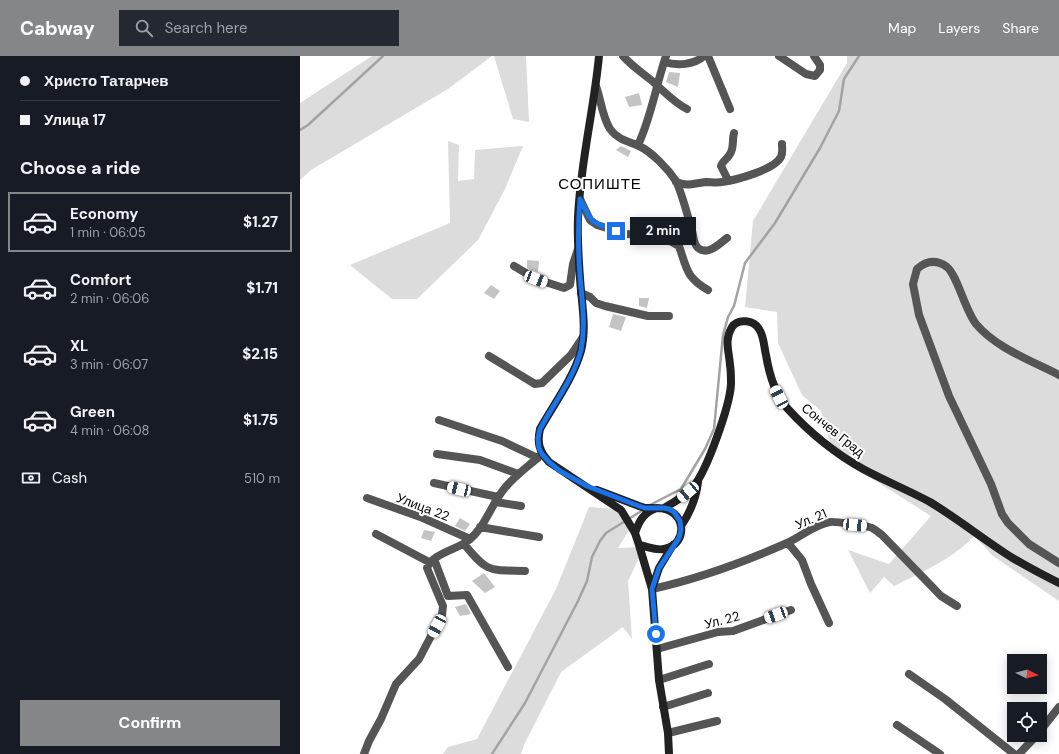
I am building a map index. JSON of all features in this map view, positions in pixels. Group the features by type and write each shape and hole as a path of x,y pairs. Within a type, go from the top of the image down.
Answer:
{"main road":[{"path":"599,56 580,199 578,248 584,320 583,337 574,368 540,429 538,438 539,448 540,456 560,471 587,486 621,510 635,533 652,589 659,680 668,733 669,754"},
{"name":"Сончев Град","path":"699,476 709,457 729,396 730,365 726,345 729,333 734,325 740,322 748,321 755,324 761,333 768,369 779,397 786,407 808,428 832,448 862,469 928,502 1011,557 1059,583"},
{"path":"635,533 639,522 646,513 679,500 695,485 699,476"},
{"path":"681,526 687,517 693,501 699,476"},
{"path":"587,486 645,508 661,508 674,512 680,521 681,526 679,538 659,568 652,589"},
{"path":"639,544 658,550 669,548 673,545"}],"street":[{"path":"623,56 631,66 657,85 674,101 687,109"},
{"path":"638,145 647,125 665,59 675,65 699,60 704,56"},
{"path":"708,56 730,108"},
{"path":"779,56 806,74 815,76 820,70 820,65 814,56"},
{"path":"596,86 601,98 602,111 611,130 621,139 638,145 654,156 676,182 694,242 697,247 703,251 708,250 727,238"},
{"path":"728,180 721,163 730,156 734,133"},
{"path":"676,182 684,185 744,177 774,163 781,157 783,152 782,144"},
{"path":"580,199 590,220 597,225 626,234 653,235 675,243 679,246 690,277 708,290"},
{"path":"514,266 536,279 564,288 570,285 573,264 578,248"},
{"path":"1059,375 1004,346 976,324 967,310 949,269 942,264 933,262 926,263 917,269 913,284 914,295 921,321 949,396 991,484 1002,514 1008,523 1029,544 1059,563"},
{"path":"581,292 590,297 596,303 605,306 648,316 669,316"},
{"path":"489,356 536,384 539,384 542,383 563,363 583,337"},
{"path":"364,754 381,719 394,687 419,658 442,615 443,606 427,568 432,560 467,542 480,527 497,500 518,474 540,456 502,441 440,420"},
{"path":"437,454 480,460 518,474"},
{"path":"434,483 521,506"},
{"name":"Улица 22","path":"367,498 423,518 467,542 480,563 491,570 525,570"},
{"name":"Ул. 21","path":"652,589 673,584 788,543 829,522 840,521 871,527 882,535 941,596 957,606"},
{"path":"480,527 539,537"},
{"path":"376,534 432,560 448,596 467,595 508,667"},
{"path":"788,543 802,560 829,623"},
{"name":"Ул. 22","path":"657,650 718,632 733,631 791,610"},
{"path":"659,680 709,664"},
{"path":"909,674 945,699 1014,754"},
{"path":"663,707 708,693"},
{"path":"1047,722 1059,707"},
{"path":"668,733 717,721"},
{"path":"897,725 940,754"},
{"path":"1019,754 1030,742"}],"shaded area":[{"path":"372,56 492,56 448,89 311,170 300,180 300,103"},
{"path":"494,56 526,56 529,122 513,119"},
{"path":"847,56 1059,56 1059,601 993,556 974,536 957,552 894,586 884,577 870,593 848,550 889,564 931,516 833,454 821,411 802,395 778,343 777,312 745,307 753,221 847,63"},
{"path":"448,141 459,145 458,181 474,179 475,150 523,146 505,189 478,240 417,299 392,299 350,265 450,223"},
{"path":"589,507 616,509 629,530 618,548 644,547 628,581 632,639 623,627 561,672 524,745 521,754 443,754 448,747 477,739 556,589"}],"building":[{"path":"669,72 680,73 678,87 666,82"},
{"path":"639,93 642,105 629,107 625,97"},
{"path":"621,146 631,151 628,157 616,150"},
{"path":"650,217 652,229 639,229 637,220"},
{"path":"527,260 539,261 538,272 527,268"},
{"path":"491,285 500,291 494,299 484,293"},
{"path":"639,298 649,298 647,308 639,306"},
{"path":"613,314 626,317 621,331 609,327"},
{"path":"460,518 470,524 465,531 455,526"},
{"path":"424,530 435,532 431,541 421,538"},
{"path":"484,573 495,587 485,593 472,581"},
{"path":"466,604 471,614 460,616 455,607"}],"waterway":[{"path":"300,130 308,125 383,56"},
{"path":"650,505 681,489 705,449 714,429 723,335 728,317 734,306 745,263 775,223 820,148 839,111 844,79 859,56"},
{"path":"492,754 525,703 578,601 587,581 592,557 600,541 606,533 643,510"}],"district":[{"name":"СОПИШТЕ","path":"600,184"}],"route":[{"path":"616,231 597,225 590,220 580,199 578,217 578,248 584,320 583,337 574,368 540,429 538,438 539,448 542,454 560,471 572,478 587,486 645,508 669,509 677,516 681,526 679,538 659,568 652,589 656,634"}]}
